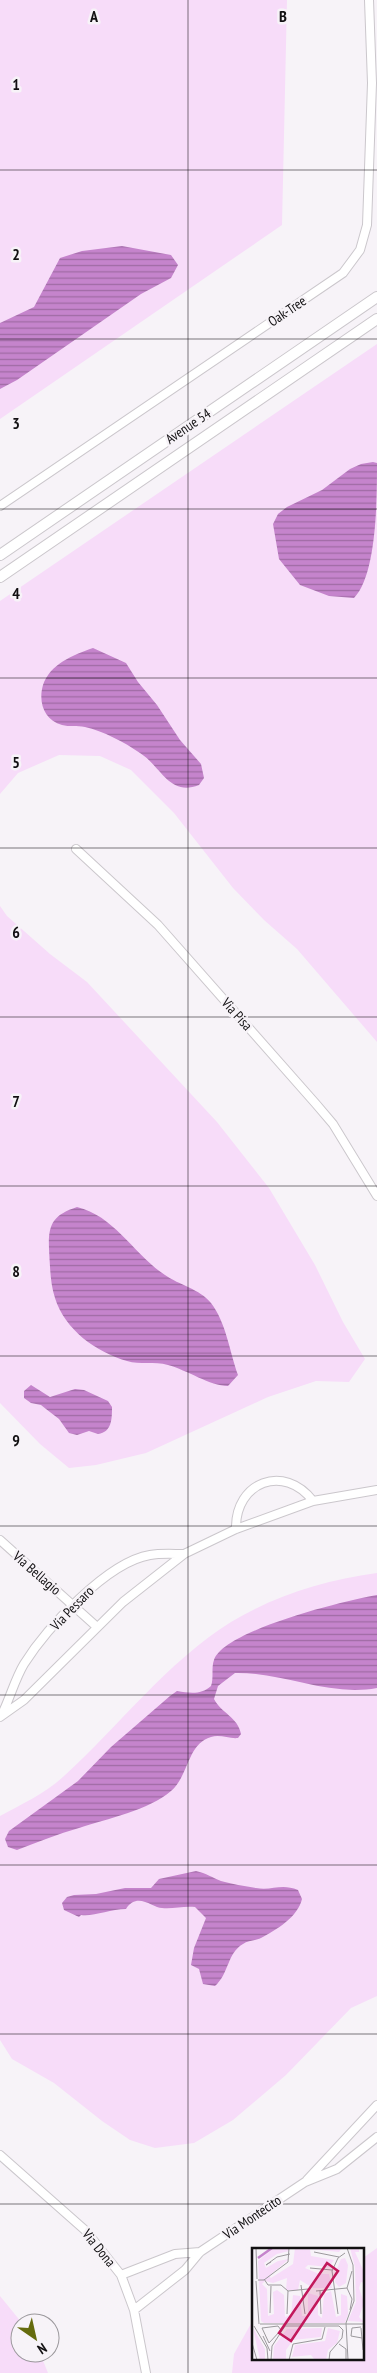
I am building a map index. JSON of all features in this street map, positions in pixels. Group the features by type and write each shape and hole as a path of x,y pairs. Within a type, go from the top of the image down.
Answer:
{"street":[{"name":"Oak-Tree","path":"0,506 343,273 360,250 367,225 372,83 369,0"},
{"name":"Avenue 54","path":"0,555 377,297"},
{"name":"Avenue 54","path":"0,577 377,319"},
{"name":"Via Pisa","path":"76,849 158,925 316,1104 333,1124 377,1196"},
{"path":"236,1529 236,1516 240,1504 249,1492 271,1480 285,1481 298,1485 313,1500"},
{"name":"Via Pessaro","path":"1,1716 24,1700 123,1602 184,1554 236,1529 313,1500 377,1490"},
{"name":"Via Bellagio","path":"0,1540 97,1627"},
{"name":"Via Pessaro","path":"1,1716 24,1665 52,1627 98,1582 121,1566 149,1555 184,1554"},
{"name":"Via Montecito","path":"305,2182 377,2105"},
{"name":"Via Montecito","path":"134,2310 185,2270 200,2252 305,2182 337,2169 377,2137"},
{"name":"Via Dona","path":"0,2156 86,2230 121,2276 134,2310 146,2373"},
{"name":"Via Montecito","path":"121,2276 176,2254 200,2252"}],"shaded area":[{"path":"0,0 287,0 282,225 0,419"},
{"path":"122,246 171,255 178,265 171,278 141,294 17,380 0,389 0,323 34,307 60,258 82,251"},
{"path":"377,344 377,1042 297,949 264,920 233,888 174,813 131,770 100,756 59,755 18,773 0,794 0,601"},
{"path":"377,463 376,515 371,554 362,587 354,598 329,596 300,585 279,559 273,524 278,514 287,507 322,490 350,469 361,464"},
{"path":"93,648 126,663 180,740 201,764 204,778 199,785 189,788 173,784 147,759 120,741 82,726 67,726 56,723 47,715 41,698 46,678 63,661"},
{"path":"0,906 7,916 50,954 87,982 217,1122 269,1188 315,1265 343,1322 365,1359 349,1382 316,1381 268,1397 146,1453 96,1465 69,1468 40,1444 0,1403"},
{"path":"77,1207 102,1219 124,1237 154,1267 201,1294 211,1303 224,1328 238,1375 228,1386 206,1381 168,1365 132,1362 115,1357 93,1346 74,1330 60,1310 53,1292 50,1274 49,1240 51,1227 57,1217"},
{"path":"31,1385 50,1397 75,1389 84,1390 108,1401 112,1407 109,1428 103,1433 98,1434 89,1431 77,1435 69,1433 59,1419 41,1405 31,1403 24,1398 24,1391"},
{"path":"377,1573 377,1996 351,2008 286,2075 233,2120 194,2143 155,2148 130,2140 102,2121 54,2083 12,2059 0,2040 0,1816 50,1788 84,1757 165,1675 208,1638 231,1622 283,1596 320,1584"},
{"path":"377,1595 377,1688 341,1689 271,1676 235,1673 218,1686 214,1699 237,1723 241,1734 238,1738 214,1736 203,1741 197,1746 177,1785 162,1798 140,1809 63,1833 17,1850 8,1847 5,1839 9,1831 78,1781 111,1747 170,1696 177,1691 199,1692 211,1686 214,1660 223,1649 239,1638 288,1618 340,1603"},
{"path":"196,1871 221,1881 243,1886 262,1889 292,1888 298,1890 302,1899 296,1912 286,1922 261,1938 247,1942 238,1948 220,1981 215,1986 203,1984 199,1969 191,1965 194,1948 206,1918 195,1907 162,1908 145,1902 135,1901 126,1909 81,1915 79,1917 64,1910 62,1903 67,1897 74,1895 96,1894 125,1888 151,1888 159,1879"},
{"path":"377,2248 377,2373 232,2373 234,2354 252,2322 252,2360 364,2360 364,2257"},
{"path":"0,2296 14,2313 10,2313 10,2363 44,2363 48,2373 0,2373"}]}
